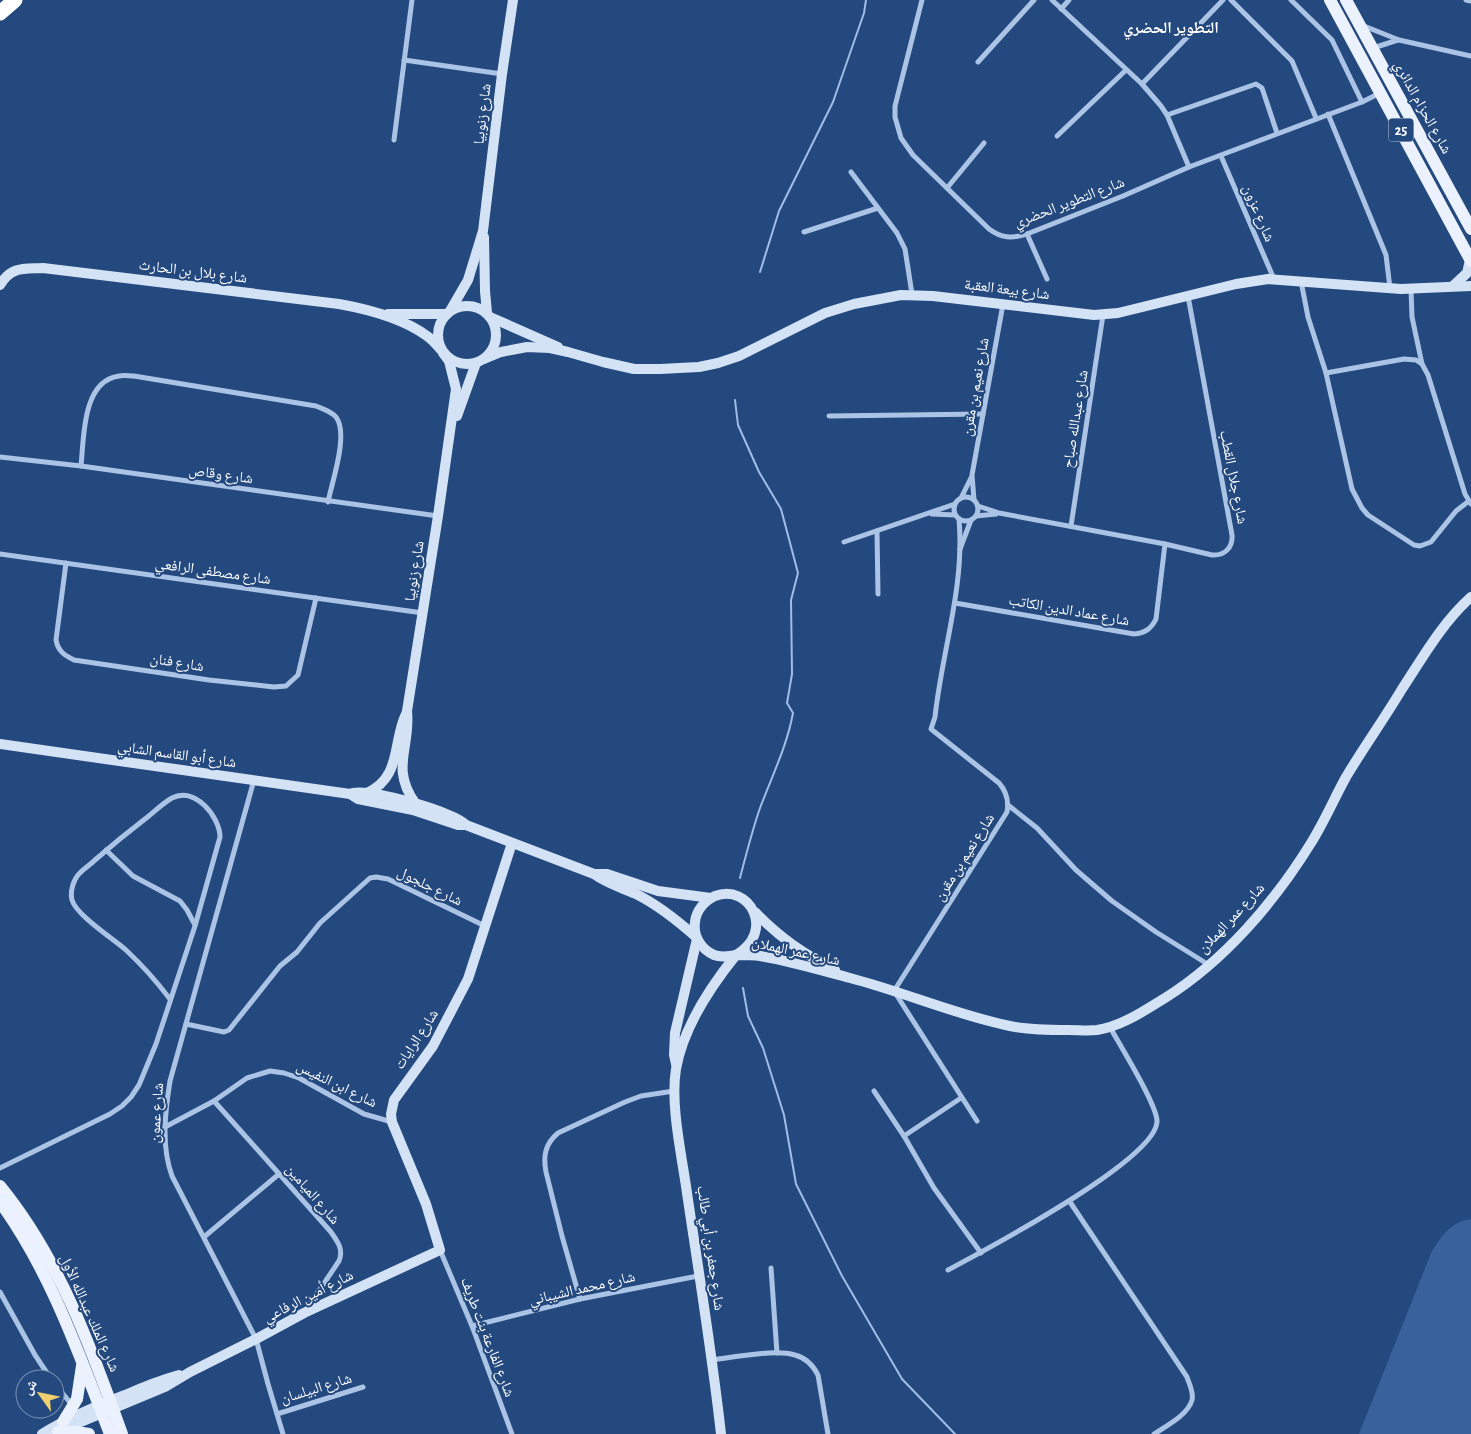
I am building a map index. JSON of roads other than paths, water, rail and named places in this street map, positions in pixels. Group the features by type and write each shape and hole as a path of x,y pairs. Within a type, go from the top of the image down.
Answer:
{"highway":[{"path":"0,12 15,0"}],"main road":[{"name":"شارع الحزام الدائري","path":"1330,0 1471,260"},
{"name":"شارع الحزام الدائري","path":"1346,0 1471,229"},
{"name":"شارع الملك عبدالله الأول","path":"0,1186 24,1217 52,1263 64,1288 94,1358 106,1407 110,1434"},
{"name":"شارع الملك عبدالله الأول","path":"0,1202 24,1237 42,1269 82,1361 122,1434"},
{"path":"82,1361 79,1392 74,1406 58,1429 89,1434"}],"street":[{"path":"394,140 412,0"},
{"name":"شارع زنوبيا","path":"448,312 468,280 483,231 502,74 514,0"},
{"name":"شارع التطوير الحضري","path":"922,0 896,95 895,117 901,138 906,147 995,233 1010,238 1026,234 1123,196 1189,167 1362,102 1380,93"},
{"path":"978,62 1034,0"},
{"path":"1052,0 1142,84 1167,115 1189,167"},
{"path":"1061,9 1069,0"},
{"path":"1142,84 1224,0"},
{"path":"1231,0 1292,62 1316,118"},
{"path":"1291,0 1332,40 1362,102"},
{"path":"1466,0 1471,1"},
{"path":"1359,24 1399,40 1471,56"},
{"path":"1372,48 1399,40"},
{"path":"404,60 502,74"},
{"path":"1057,136 1126,70"},
{"path":"1167,115 1256,84 1262,88 1278,133"},
{"path":"1328,114 1386,255 1390,289"},
{"path":"947,188 984,143"},
{"name":"شارع عزون","path":"1221,156 1274,279"},
{"path":"851,172 897,233 905,249 912,294"},
{"path":"804,232 878,208"},
{"name":"شارع زنوبيا","path":"483,231 489,315"},
{"path":"1026,234 1047,279"},
{"path":"1453,286 1467,273 1471,260"},
{"name":"شارع بلال بن الحارث","path":"2,281 18,269 44,268 339,304 379,314 415,328 428,336 442,351"},
{"name":"شارع بيعة العقبة","path":"480,361 501,352 527,347 550,348 634,369 660,370 699,366 718,363 738,356 808,320 838,308 889,296 912,294 1086,315 1103,315 1134,310 1236,284 1274,279 1390,289 1471,286"},
{"path":"1301,281 1308,317 1326,374 1352,489 1368,515 1414,545 1426,545 1431,542 1456,510 1470,502 1428,375 1422,364 1412,317 1411,289"},
{"name":"شارع جلال القطب","path":"978,506 999,514 1165,544 1218,556 1226,552 1232,540 1188,296"},
{"name":"شارع نعيم بن مقرن","path":"974,500 972,475 1003,304"},
{"path":"465,305 473,306 489,315 495,325 497,334 491,352 480,361 467,364 458,363 450,359 442,351 438,342 439,327 448,312 465,305"},
{"name":"شارع بلال بن الحارث","path":"379,314 423,315 448,312"},
{"path":"415,328 423,315"},
{"name":"شارع بيعة العقبة","path":"489,315 568,352"},
{"name":"شارع عبدالله صباح","path":"1071,526 1103,315"},
{"name":"شارع زنوبيا","path":"367,793 381,784 391,771 400,728 407,710 456,389 449,361 442,351"},
{"path":"1326,374 1404,359 1416,360 1422,364"},
{"name":"شارع زنوبيا","path":"450,436 480,361"},
{"path":"81,466 89,405 95,390 104,382 118,376 134,376 316,406 330,412 337,418 341,428 342,439 328,502"},
{"path":"829,416 983,414"},
{"name":"شارع وقاص","path":"0,457 81,466 438,516"},
{"name":"شارع نعيم بن مقرن","path":"961,498 972,475"},
{"path":"844,542 929,514 955,504 961,498 968,497 974,500 978,506 976,516 971,520 964,521 957,517 929,514"},
{"path":"955,504 957,517"},
{"name":"شارع جلال القطب","path":"976,516 999,514"},
{"name":"شارع نعيم بن مقرن","path":"894,991 1007,812 1008,805 1005,789 999,783 931,729 935,717 955,603 959,551 957,517"},
{"name":"شارع نعيم بن مقرن","path":"959,551 971,520"},
{"path":"877,531 878,594"},
{"name":"شارع عماد الدين الكاتب","path":"955,603 1134,634 1141,633 1152,625 1156,619 1165,544"},
{"name":"شارع مصطفى الرافعي","path":"0,554 423,613"},
{"name":"شارع فنان","path":"66,563 56,640 57,646 65,656 74,660 209,680 274,687 286,686 298,674 316,598"},
{"name":"شارع عمر الهملان","path":"736,955 772,958 850,978 1012,1026 1046,1030 1096,1030 1124,1022 1166,997 1209,965 1233,942 1287,879 1310,844 1350,771 1434,640 1448,620 1471,597"},
{"name":"شارع زنوبيا","path":"407,710 408,727 402,773 406,789 415,803"},
{"name":"شارع أبو القاسم الشابي","path":"0,744 350,794 358,799 413,810 458,826 466,825"},
{"name":"شارع عمون","path":"254,780 170,1081 165,1127 166,1152 169,1166 256,1339 283,1434"},
{"name":"شارع أبو القاسم الشابي","path":"350,794 354,792 367,793 415,803 458,818 466,825 594,874 653,904 697,938"},
{"path":"0,1168 110,1114 131,1097 138,1085 156,1044 195,926 220,837 220,829 207,808 196,799 187,795 172,798 106,850 78,875 71,891 72,901 85,917 126,950 156,981 170,999"},
{"path":"1008,805 1037,828 1076,870 1112,901 1156,932 1209,965"},
{"name":"شارع الرايات","path":"392,1122 391,1114 394,1100 433,1046 468,979 512,843"},
{"path":"106,850 133,876 180,901 195,926"},
{"name":"شارع أبو القاسم الشابي","path":"594,874 607,874 658,890 711,898"},
{"name":"شارع جلجول","path":"186,1024 224,1032 229,1030 280,966 296,952 320,923 365,881 376,877 388,879 485,926"},
{"path":"729,894 738,896 752,908 757,930 753,941 746,950 728,957 713,955 701,946 694,926 696,915 702,905 711,898 729,894"},
{"name":"شارع عمر الهملان","path":"752,908 772,929 795,948 850,978"},
{"name":"شارع جعفر بن أبي طالب","path":"697,938 676,1033 674,1055 676,1067 675,1091 698,1276 712,1360 721,1434"},
{"name":"شارع جعفر بن أبي طالب","path":"676,1067 700,1007 736,955"},
{"path":"894,991 977,1121"},
{"path":"948,1270 1070,1202 1144,1146 1152,1135 1157,1122 1153,1105 1110,1026"},
{"name":"شارع ابن النفيس","path":"165,1127 214,1101 247,1078 270,1071 299,1078 364,1114 392,1122"},
{"path":"580,1298 546,1172 544,1161 545,1149 552,1138 558,1134 614,1106 641,1096 675,1091"},
{"path":"874,1091 904,1136 934,1188 981,1253"},
{"path":"904,1136 961,1098"},
{"name":"شارع الميامين","path":"214,1101 331,1232 340,1246 342,1254 304,1313"},
{"path":"392,1122 426,1204 440,1250"},
{"path":"204,1237 279,1174"},
{"path":"1070,1202 1187,1377 1192,1391 1192,1400 1187,1410 1154,1434"},
{"name":"شارع أمين الرفاعي","path":"42,1434 58,1429 106,1407 165,1388 190,1372 304,1313 440,1250"},
{"name":"شارع الفارعة بنت طريف","path":"440,1250 472,1326 512,1434"},
{"path":"771,1268 777,1353"},
{"name":"شارع محمد الشيباني","path":"472,1326 580,1298 698,1276"},
{"path":"0,1292 44,1369"},
{"path":"712,1360 777,1353 794,1354 808,1361 818,1375 828,1434"},
{"name":"شارع البيلسان","path":"277,1414 363,1387"},
{"path":"65,1396 74,1406"}],"waterway":[{"path":"760,272 779,211 833,102 864,13 866,0"},
{"path":"735,400 738,425 759,472 781,509 798,573 791,600 792,674 787,703 793,713 783,749 757,817 740,878"},
{"path":"743,988 748,1016 763,1048 784,1115 796,1184 842,1276 902,1379 955,1434"}],"district":[{"name":"التطوير الحضري","path":"1171,27"}]}
